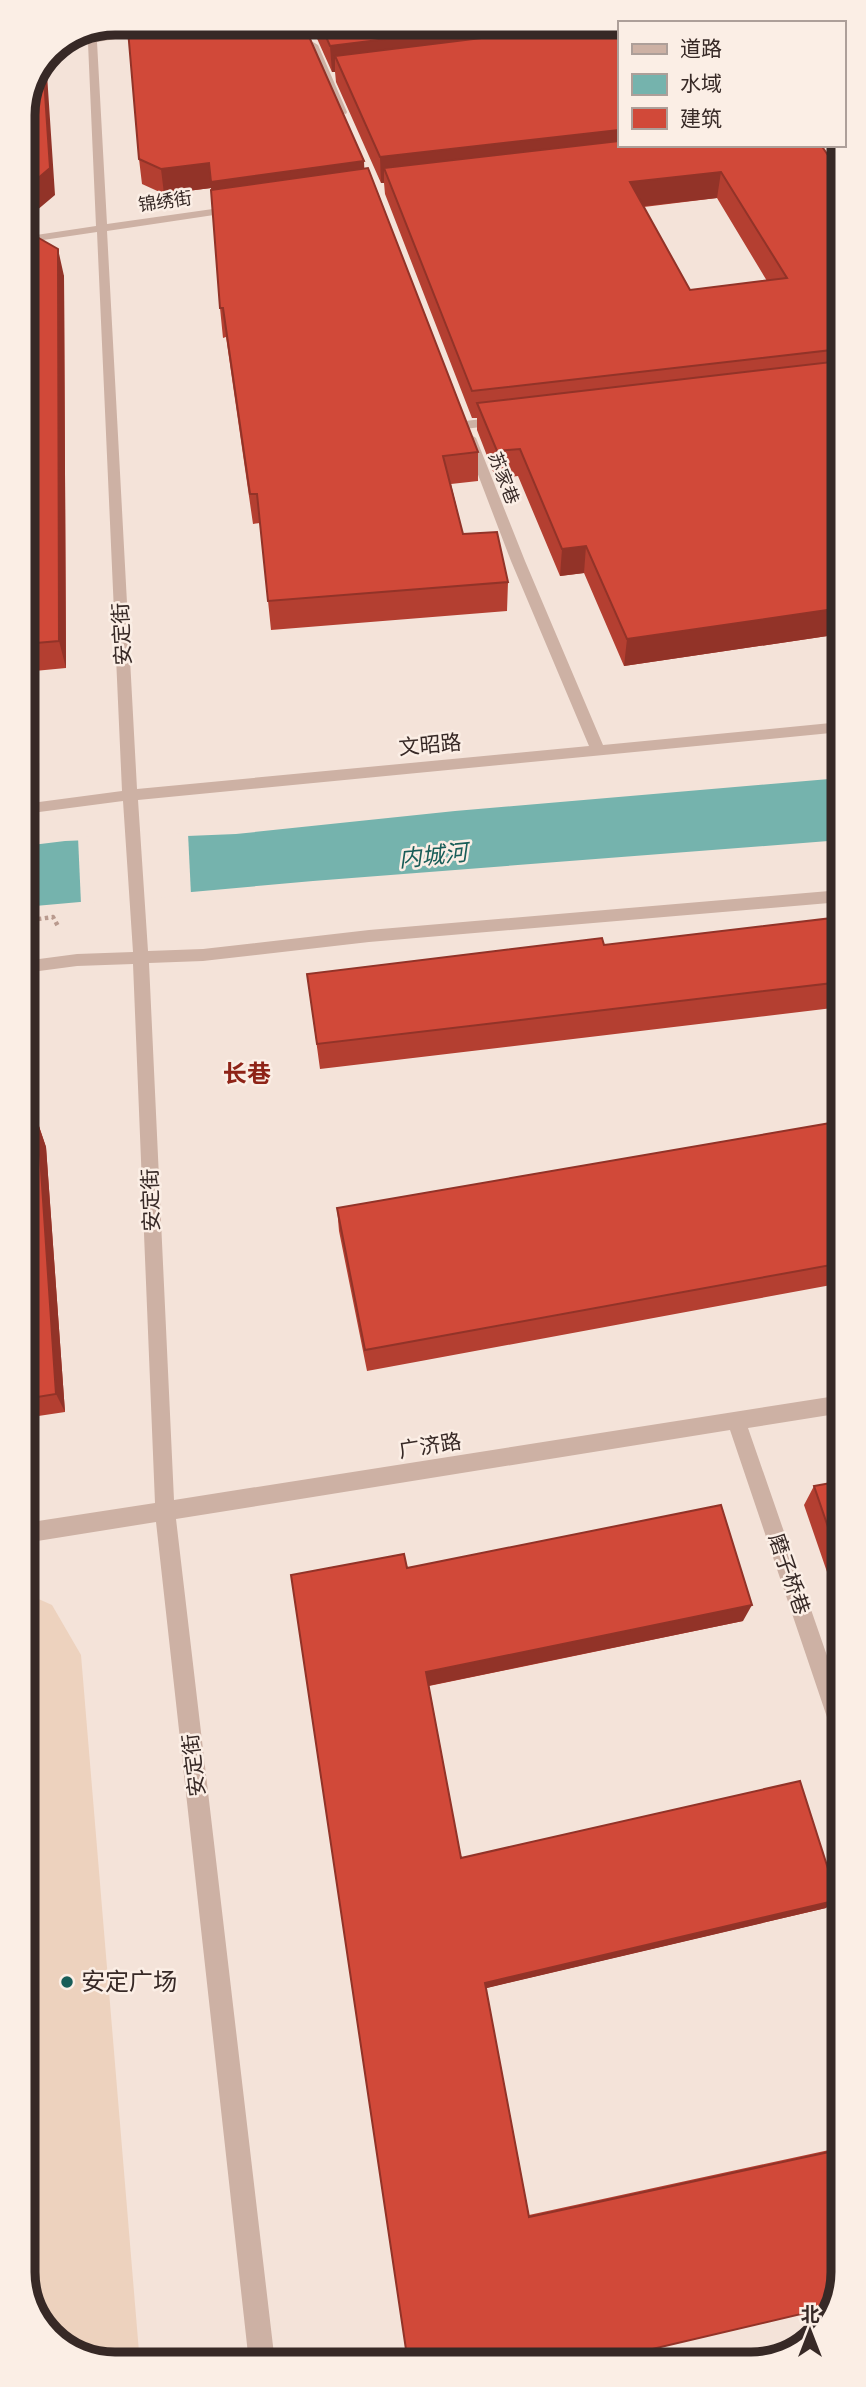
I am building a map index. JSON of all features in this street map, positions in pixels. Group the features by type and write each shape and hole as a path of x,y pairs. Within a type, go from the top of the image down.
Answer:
{"street":[{"path":"308,35 335,77 349,128"},
{"name":"安定街","path":"92,39 140,950 164,1512 261,2352"},
{"name":"锦绣街","path":"35,238 252,207"},
{"name":"苏家巷","path":"460,412 518,561 598,750"},
{"path":"465,425 507,420"},
{"name":"文昭路","path":"35,808 130,795 831,728"},
{"path":"35,966 140,950 203,955 369,936 831,898"},
{"name":"广济路","path":"35,1531 831,1406"},
{"name":"磨子桥巷","path":"736,1419 831,1697"}],"shaded area":[{"name":"安定广场","path":"35,1597 52,1605 81,1655 139,2352 94,2349 62,2332 48,2317 41,2303 35,2272"}],"water":[{"name":"内城河","path":"831,779 831,841 313,881 35,906 35,845 236,834 455,811"}],"pier":[{"path":"188,833 191,895 81,904 78,837"}],"building":[{"path":"128,35 308,35 364,161 211,182 209,163 161,169 139,159"},
{"path":"325,35 419,35 330,46"},
{"path":"505,35 618,35 618,130 380,157 335,56"},
{"path":"44,78 50,168 35,181 35,109"},
{"path":"618,141 618,147 822,147 831,160 831,350 472,391 384,168","holes":["721,172 787,278 690,290 630,182"]},
{"path":"368,168 478,452 443,456 463,534 497,532 508,582 268,601 257,494 250,494 223,308 220,308 211,190"},
{"path":"35,236 58,249 59,641 35,643"},
{"path":"831,362 831,609 627,639 586,546 562,549 520,449 497,451 477,403"},
{"path":"831,918 831,983 317,1044 307,974 602,938 604,945"},
{"path":"35,1116 38,1125 56,1394 35,1397"},
{"path":"831,1123 831,1265 365,1350 337,1208"},
{"path":"831,1483 831,1536 814,1486"},
{"path":"721,1505 752,1605 426,1672 461,1858 800,1781 831,1878 831,1902 485,1983 529,2217 831,2152 831,2272 827,2298 821,2309 640,2352 406,2352 291,1575 404,1554 407,1568"}],"place":[{"name":"安定广场","path":"67,1982"}],"district":[{"name":"长巷","path":"247,1074"}]}
